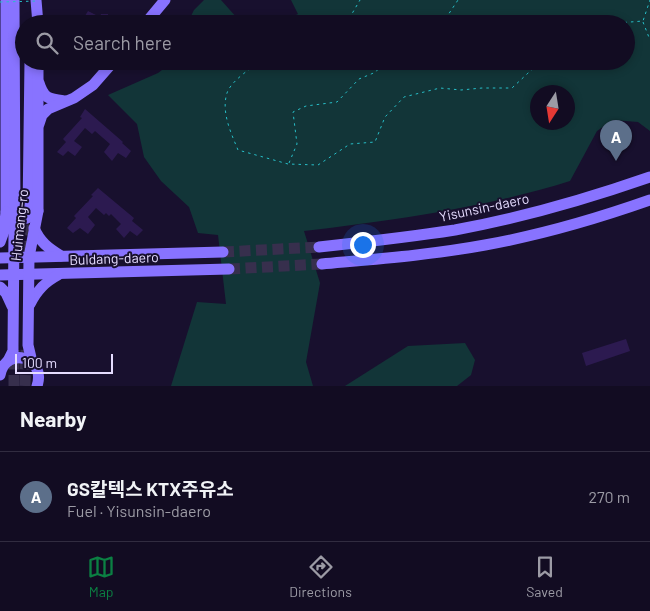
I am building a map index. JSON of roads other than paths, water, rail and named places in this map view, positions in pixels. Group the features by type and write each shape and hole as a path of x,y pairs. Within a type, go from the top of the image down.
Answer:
{"main road":[{"name":"Huimang-ro","path":"0,375 3,366 11,356 13,346 14,233 10,212 3,124 6,0"},
{"name":"Huimang-ro","path":"0,242 10,212 14,0"},
{"path":"32,15 35,0"},
{"path":"35,0 37,15"},
{"path":"152,15 165,0"},
{"path":"10,212 18,220 26,219 33,211 30,70"},
{"name":"Huimang-ro","path":"37,386 39,372 28,352 28,308 29,257 34,228 33,211 38,127 38,70"},
{"path":"38,127 42,115 48,109 74,98 93,85 106,70"},
{"path":"37,79 42,93 46,97 65,101"},
{"name":"Yisunsin-daero","path":"319,247 379,241 456,229 560,205 617,189 650,177"},
{"path":"322,264 387,259 486,245 600,218 650,200"},
{"path":"34,228 45,246 61,256"},
{"name":"Buldang-daero","path":"0,258 223,252"},
{"name":"Buldang-daero","path":"0,275 229,270"},
{"path":"28,308 36,293 47,281 61,274"},
{"path":"0,287 13,308"},
{"path":"8,361 20,357 32,362"},
{"path":"0,380 2,386"}],"tunnel":[{"path":"27,252 28,211"},
{"path":"223,252 319,247"},
{"path":"229,269 322,264"},
{"path":"14,350 14,386"},
{"path":"25,386 26,350"}],"place":[{"name":"GS칼텍스 KTX주유소","path":"616,161"}]}
